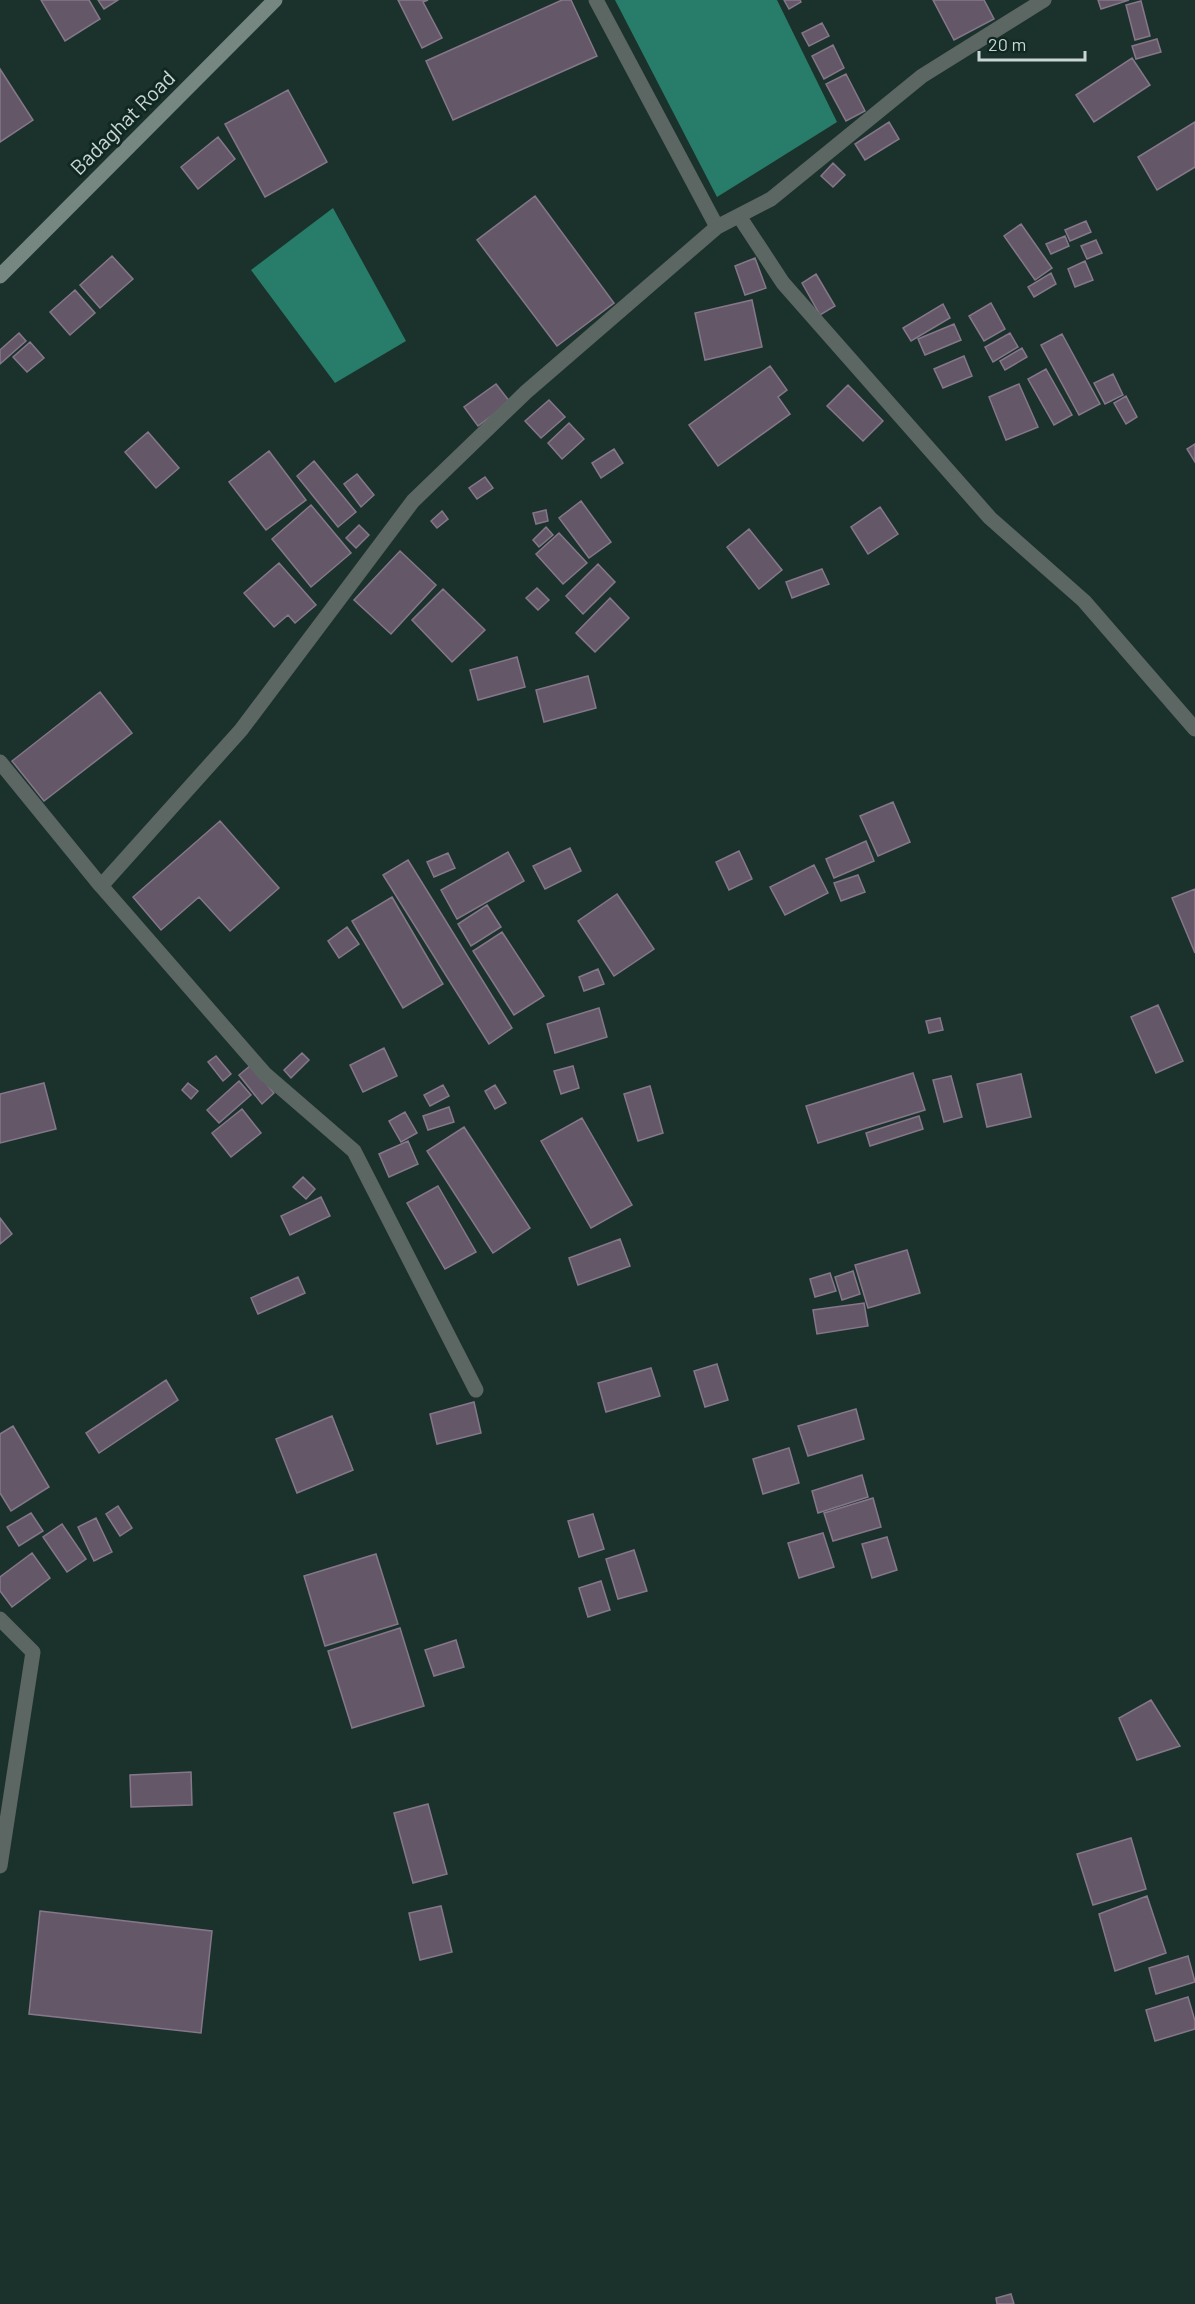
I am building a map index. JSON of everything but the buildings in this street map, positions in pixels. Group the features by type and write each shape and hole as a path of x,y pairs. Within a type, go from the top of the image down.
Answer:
{"main road":[{"name":"Badaghat Road","path":"0,276 275,0"}],"street":[{"path":"596,0 717,227"},
{"path":"0,762 101,886 242,730 413,501 526,392 717,227 771,199 922,76 1044,0"},
{"path":"739,216 783,283 990,518 1084,601 1195,729"},
{"path":"96,880 265,1074 354,1151 476,1390"},
{"path":"0,1619 33,1652 0,1866"}],"shaded area":[{"path":"615,0 777,0 837,122 717,197"},
{"path":"333,208 406,341 335,383 251,270"}]}
